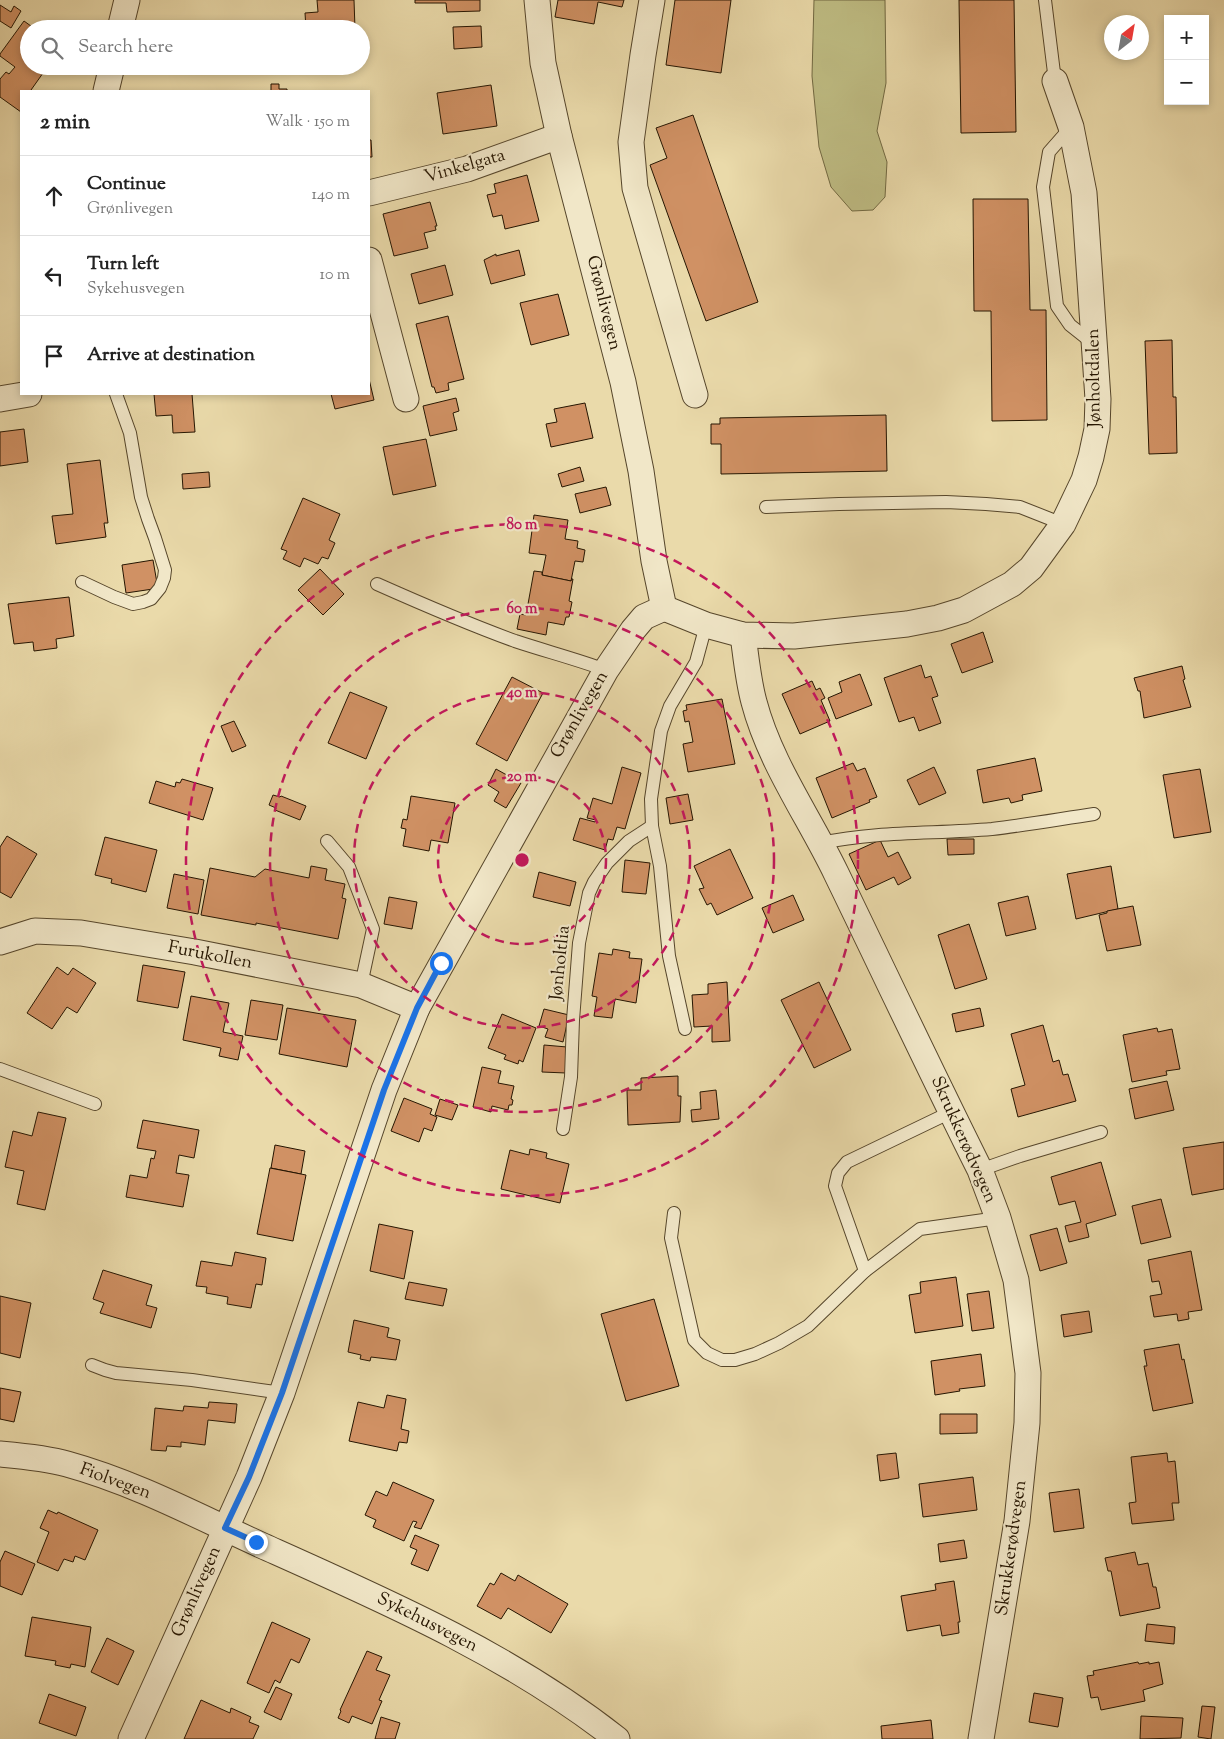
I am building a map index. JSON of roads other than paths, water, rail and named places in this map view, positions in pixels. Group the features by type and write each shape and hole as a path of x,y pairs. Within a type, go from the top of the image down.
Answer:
{"street":[{"path":"122,20 127,0"},
{"name":"Grønlivegen","path":"131,1739 249,1477 282,1393 384,1090 417,1008 606,670 644,617 664,608 654,561 641,471 623,382 559,136 543,63 537,0"},
{"path":"652,0 632,134 632,172 694,395"},
{"path":"106,90 110,75"},
{"name":"Jønholtdalen","path":"664,608 706,625 743,635 794,636 906,624 938,618 964,610 1012,584 1031,568 1045,551 1063,524 1084,480 1091,457 1096,429 1098,399 1096,346 1084,193 1071,126 1055,80"},
{"name":"Vinkelgata","path":"370,193 467,169 559,136"},
{"path":"370,264 406,398"},
{"path":"0,399 23,395"},
{"name":"Skrukkerødvegen","path":"743,635 754,702 763,728 779,765 821,843 980,1170 998,1218 1016,1280 1028,1373 1027,1423 1016,1530 981,1739"},
{"name":"Furukollen","path":"0,942 35,931 82,934 195,952 361,985 417,1008"},
{"name":"Fiolvegen","path":"0,1454 66,1464 107,1477 225,1528"},
{"name":"Sykehusvegen","path":"225,1528 383,1600 500,1660 581,1711 617,1739"}],"lane":[{"name":"Jønholtdalen","path":"1045,0 1055,80"},
{"path":"1071,126 1049,152 1043,187 1044,196 1057,306 1070,325 1096,346"},
{"path":"82,582 133,604 150,599 160,588 164,578 165,570 141,497 130,433 116,395"},
{"path":"766,507 946,502 986,504 1020,507 1063,524"},
{"path":"377,584 458,619 516,641 572,657 606,670"},
{"path":"685,1029 669,956 660,866 652,826 651,799 661,731 670,706 696,662 706,625"},
{"path":"821,843 892,834 992,829 1094,814"},
{"name":"Jønholtlia","path":"562,1129 571,1077 579,943 589,893 607,863 629,841 652,826"},
{"path":"327,841 349,867 373,929 361,985"},
{"path":"0,1069 95,1104"},
{"path":"865,1271 835,1186 838,1173 847,1162 951,1112"},
{"path":"980,1170 1101,1132"},
{"path":"674,1214 671,1238 694,1340 707,1353 722,1360 735,1360 755,1354 808,1326 865,1271 920,1229 998,1218"},
{"path":"92,1364 116,1373 192,1380 282,1393"}]}
